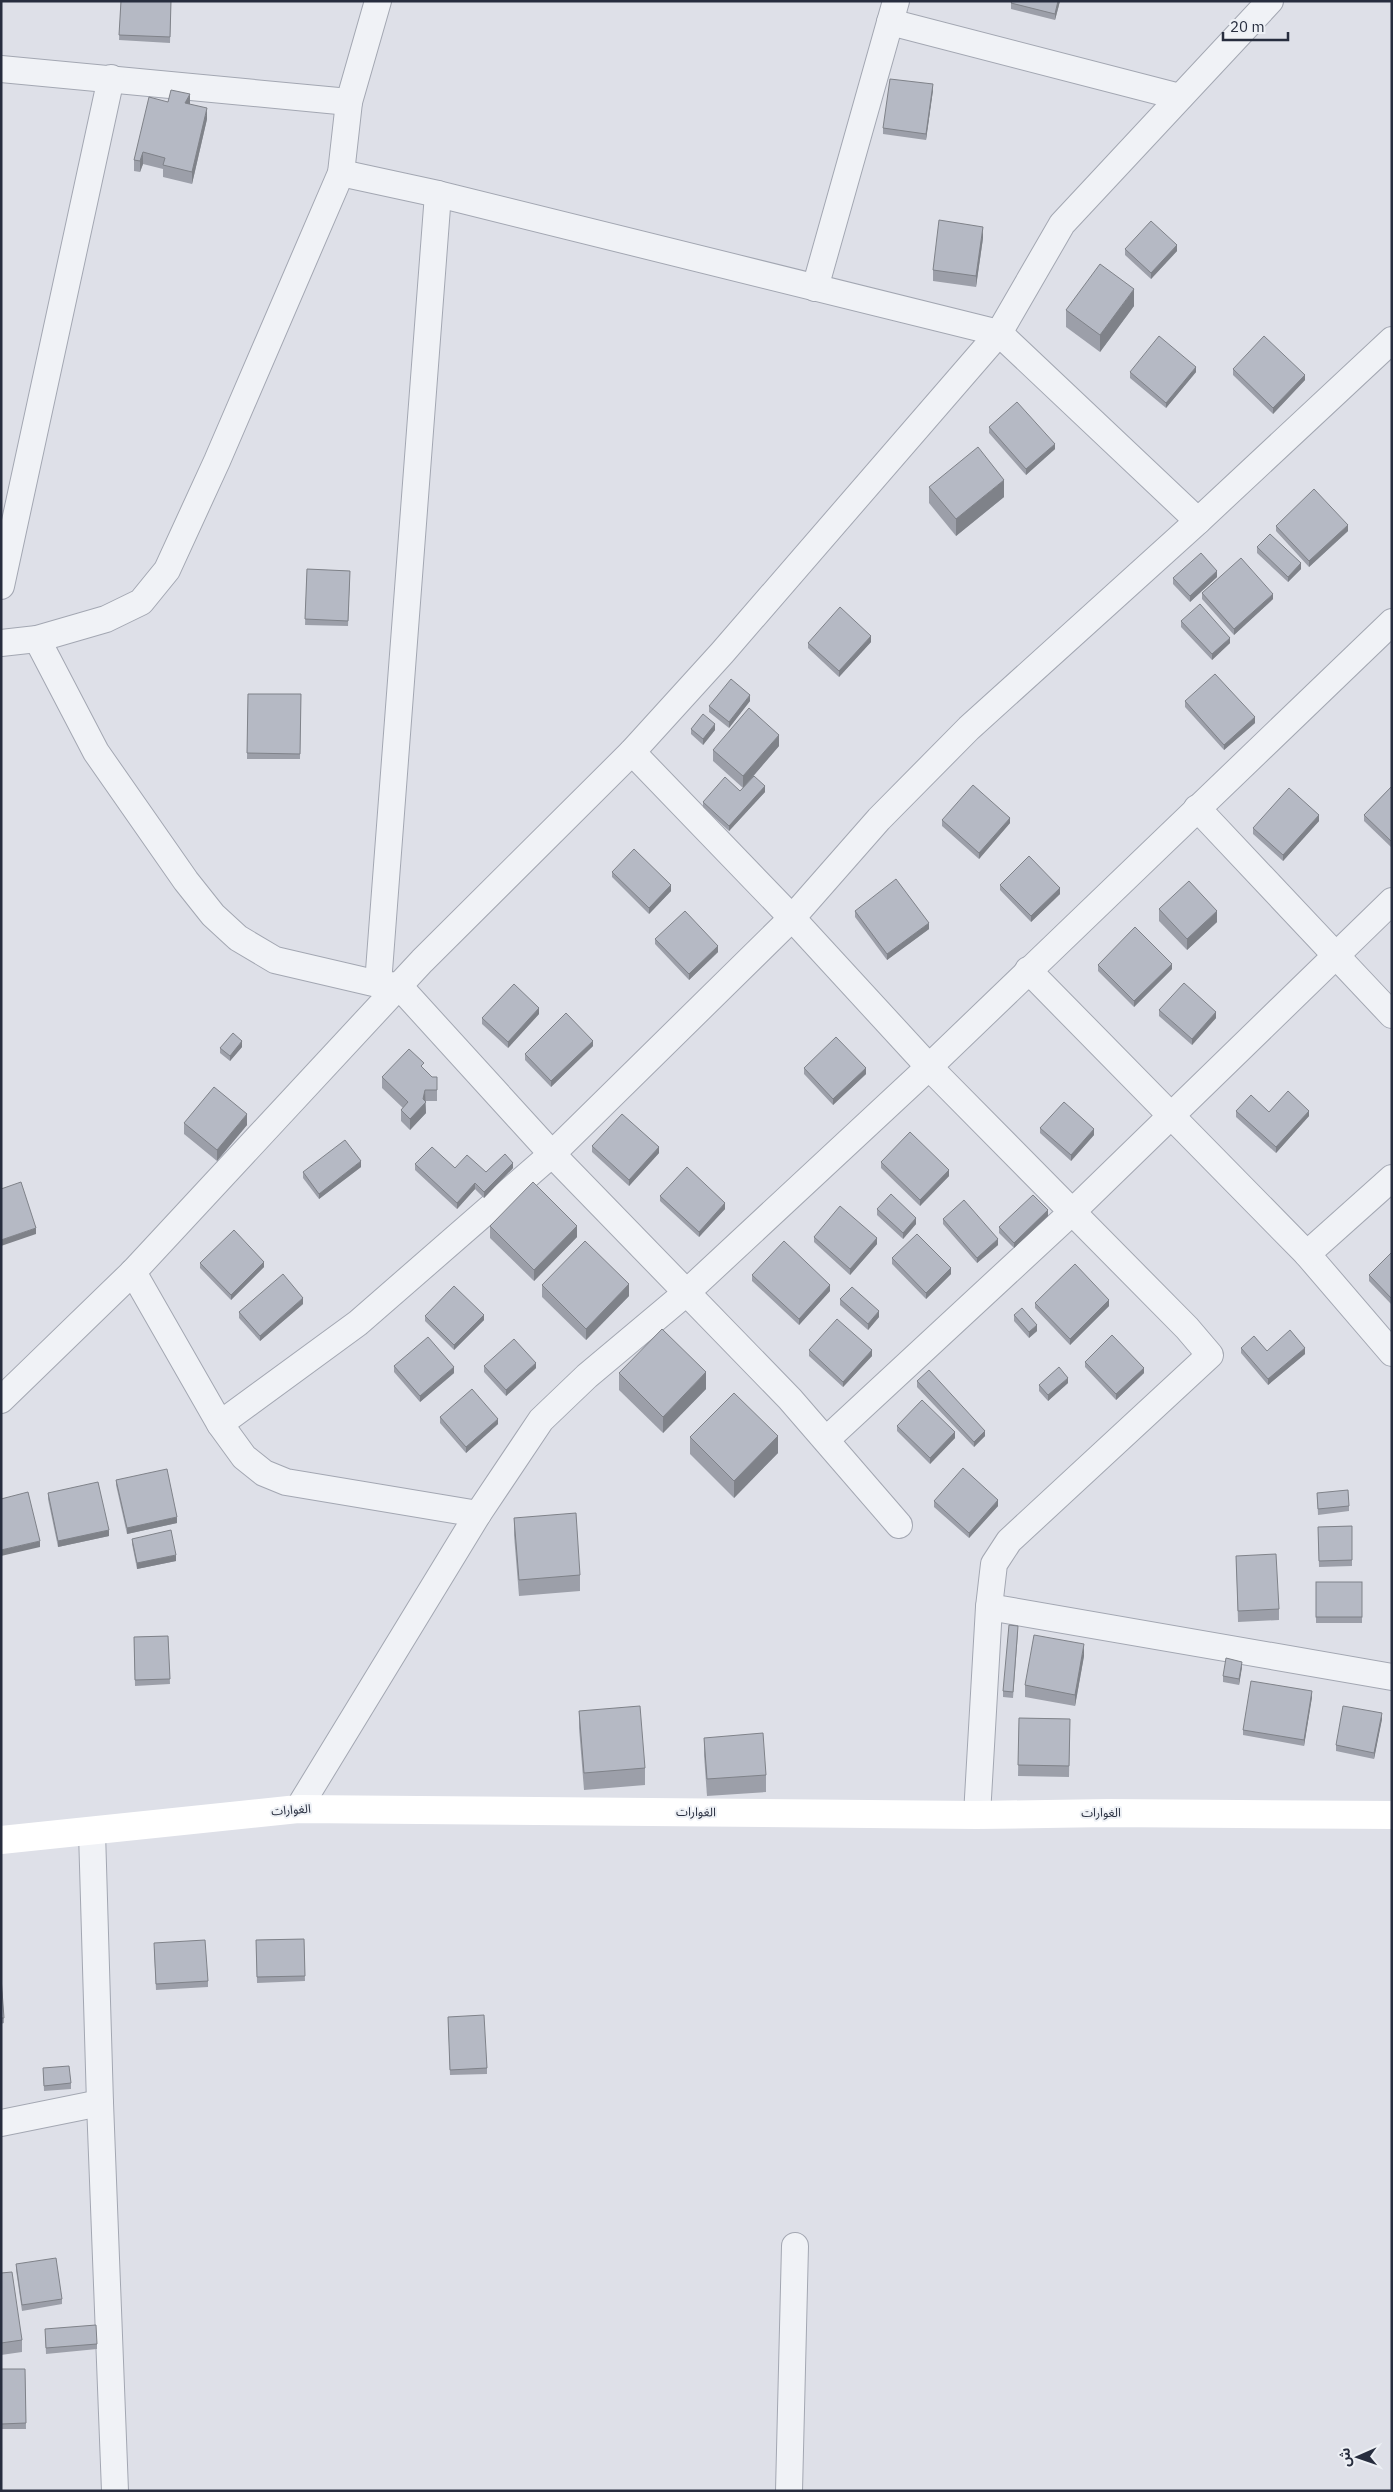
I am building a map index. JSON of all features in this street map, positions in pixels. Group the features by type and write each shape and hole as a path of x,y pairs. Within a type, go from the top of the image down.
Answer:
{"street":[{"path":"1,643 37,639 106,619 141,602 167,570 218,461 341,173 349,102 378,1"},
{"path":"1,1400 133,1272 389,985 632,752 722,653 999,333 1062,224 1270,1"},
{"path":"815,288 893,12 1180,97"},
{"path":"1,68 349,102"},
{"path":"1,586 111,78"},
{"path":"341,173 438,194 999,333 1198,521"},
{"path":"389,985 438,194"},
{"path":"220,1424 358,1322 552,1154 792,918 879,819 969,728 1198,521 1392,340"},
{"path":"298,1809 478,1514 541,1420 586,1376 686,1293 929,1068 1028,970 1392,622"},
{"path":"37,639 96,752 186,882 213,914 238,938 275,960 389,985 790,1399 900,1525"},
{"path":"632,752 792,918 929,1068 1187,1328 1210,1355 1009,1540 994,1564 988,1606 977,1815"},
{"path":"1198,808 1392,1014"},
{"path":"826,1440 1072,1212 1392,901"},
{"path":"1028,970 1170,1117 1307,1254 1392,1352"},
{"path":"1307,1254 1392,1178"},
{"path":"133,1272 220,1424 244,1457 264,1473 286,1482 478,1514"},
{"path":"988,1606 1392,1677"},
{"name":"الغوارات","path":"1,1840 298,1809 977,1815 1117,1813 1392,1815"},
{"path":"92,1832 115,2491"},
{"path":"1,2123 100,2103"},
{"path":"789,2491 795,2246"}],"building":[{"path":"121,1 171,1 170,37 119,35"},
{"path":"1012,1 1058,1 1055,14 1011,3"},
{"path":"890,79 933,84 926,134 883,128"},
{"path":"171,90 190,94 185,103 207,108 192,172 163,165 165,158 143,152 140,161 134,160 149,97 168,102"},
{"path":"939,220 983,227 976,276 933,270"},
{"path":"1151,221 1177,245 1151,273 1125,249"},
{"path":"1100,264 1134,289 1100,335 1066,310"},
{"path":"1159,336 1196,367 1166,403 1130,372"},
{"path":"1264,336 1305,375 1273,408 1233,369"},
{"path":"1017,402 1055,444 1026,469 989,427"},
{"path":"978,447 1004,480 956,519 929,487"},
{"path":"1314,489 1348,525 1309,561 1276,526"},
{"path":"1270,534 1301,563 1288,577 1257,547"},
{"path":"1201,553 1217,571 1190,596 1173,578"},
{"path":"1241,558 1273,594 1234,629 1202,593"},
{"path":"307,569 350,571 348,621 305,619"},
{"path":"1200,604 1230,638 1212,654 1181,621"},
{"path":"840,607 871,636 839,671 808,643"},
{"path":"1215,674 1255,717 1224,745 1185,701"},
{"path":"731,679 750,695 729,722 709,706"},
{"path":"248,694 301,694 300,754 247,753"},
{"path":"749,708 779,735 743,776 713,750"},
{"path":"703,714 715,724 703,739 691,729"},
{"path":"754,776 765,786 729,826 703,802 725,777 740,791"},
{"path":"973,785 1010,818 979,853 942,820"},
{"path":"1392,786 1392,842 1364,815"},
{"path":"1289,788 1319,815 1283,855 1253,828"},
{"path":"634,849 671,885 649,908 612,872"},
{"path":"1029,856 1060,888 1031,916 1000,885"},
{"path":"896,879 929,923 887,954 855,911"},
{"path":"1189,881 1217,911 1187,939 1159,909"},
{"path":"685,911 718,946 689,974 655,939"},
{"path":"1135,927 1172,964 1134,1001 1098,965"},
{"path":"1184,983 1216,1012 1192,1039 1159,1010"},
{"path":"514,984 539,1008 508,1042 482,1018"},
{"path":"566,1013 593,1041 551,1081 525,1054"},
{"path":"233,1033 242,1041 230,1056 220,1048"},
{"path":"836,1037 866,1068 833,1099 804,1068"},
{"path":"409,1049 424,1063 421,1066 432,1077 437,1077 437,1090 425,1090 423,1099 426,1102 410,1119 401,1110 408,1102 382,1077"},
{"path":"214,1087 247,1114 217,1150 184,1123"},
{"path":"1288,1091 1309,1111 1276,1147 1236,1111 1251,1095 1269,1112"},
{"path":"1064,1102 1094,1129 1071,1155 1040,1128"},
{"path":"622,1114 659,1147 629,1180 592,1146"},
{"path":"910,1132 949,1170 920,1200 881,1162"},
{"path":"345,1140 361,1161 319,1194 303,1172"},
{"path":"432,1147 455,1168 467,1155 486,1172 505,1154 513,1163 484,1192 475,1183 457,1203 415,1164"},
{"path":"687,1167 725,1203 699,1232 660,1196"},
{"path":"21,1182 36,1228 1,1240 1,1189"},
{"path":"533,1182 577,1226 534,1270 490,1226"},
{"path":"891,1194 916,1218 903,1233 877,1209"},
{"path":"1033,1195 1048,1210 1014,1243 999,1227"},
{"path":"964,1200 998,1239 977,1258 943,1219"},
{"path":"840,1206 877,1238 850,1269 814,1237"},
{"path":"234,1230 264,1262 231,1295 200,1263"},
{"path":"917,1234 951,1268 926,1293 892,1258"},
{"path":"585,1241 629,1284 586,1329 542,1285"},
{"path":"784,1241 830,1285 799,1319 752,1275"},
{"path":"1392,1252 1392,1299 1369,1275"},
{"path":"1075,1264 1109,1300 1070,1339 1035,1303"},
{"path":"283,1274 303,1298 260,1336 239,1312"},
{"path":"454,1286 484,1315 454,1345 425,1316"},
{"path":"852,1287 879,1311 868,1324 840,1299"},
{"path":"1022,1308 1037,1325 1029,1332 1014,1315"},
{"path":"837,1319 872,1350 843,1382 809,1350"},
{"path":"662,1329 706,1372 663,1417 619,1373"},
{"path":"1290,1330 1305,1348 1268,1379 1241,1348 1254,1336 1267,1351"},
{"path":"1112,1335 1144,1368 1116,1394 1085,1362"},
{"path":"428,1337 454,1367 420,1396 394,1366"},
{"path":"514,1339 536,1363 506,1390 484,1366"},
{"path":"1059,1367 1068,1378 1048,1395 1039,1385"},
{"path":"929,1370 985,1431 974,1442 917,1381"},
{"path":"472,1389 498,1419 466,1447 440,1417"},
{"path":"734,1393 778,1436 734,1481 690,1437"},
{"path":"922,1400 955,1432 930,1458 897,1426"},
{"path":"963,1468 998,1500 969,1533 934,1501"},
{"path":"167,1469 177,1517 127,1528 116,1480"},
{"path":"98,1482 109,1530 58,1541 48,1493"},
{"path":"1348,1490 1349,1506 1318,1509 1317,1493"},
{"path":"28,1492 40,1541 1,1550 1,1499"},
{"path":"576,1513 580,1575 519,1580 514,1518"},
{"path":"1352,1526 1352,1560 1319,1561 1318,1527"},
{"path":"171,1530 176,1555 137,1563 132,1539"},
{"path":"1276,1554 1279,1609 1238,1611 1236,1556"},
{"path":"1316,1582 1362,1582 1362,1617 1316,1617"},
{"path":"1009,1625 1018,1626 1013,1692 1003,1691"},
{"path":"1034,1635 1084,1644 1075,1695 1025,1685"},
{"path":"168,1636 170,1679 135,1680 134,1637"},
{"path":"1226,1658 1242,1662 1239,1679 1223,1676"},
{"path":"1251,1681 1312,1691 1304,1740 1243,1730"},
{"path":"640,1706 645,1768 584,1773 579,1711"},
{"path":"1343,1706 1382,1713 1374,1753 1336,1745"},
{"path":"1019,1718 1070,1719 1069,1766 1018,1765"},
{"path":"763,1733 766,1775 707,1779 704,1738"},
{"path":"304,1939 305,1976 257,1977 256,1940"},
{"path":"205,1940 208,1981 156,1984 154,1943"},
{"path":"1,1977 4,2018 1,2018"},
{"path":"484,2015 487,2068 450,2070 448,2017"},
{"path":"69,2066 71,2083 44,2086 43,2068"},
{"path":"56,2258 62,2299 22,2305 16,2264"},
{"path":"12,2272 22,2340 1,2343 1,2273"},
{"path":"96,2325 97,2344 46,2348 45,2329"},
{"path":"1,2369 25,2369 26,2423 1,2424"}]}
